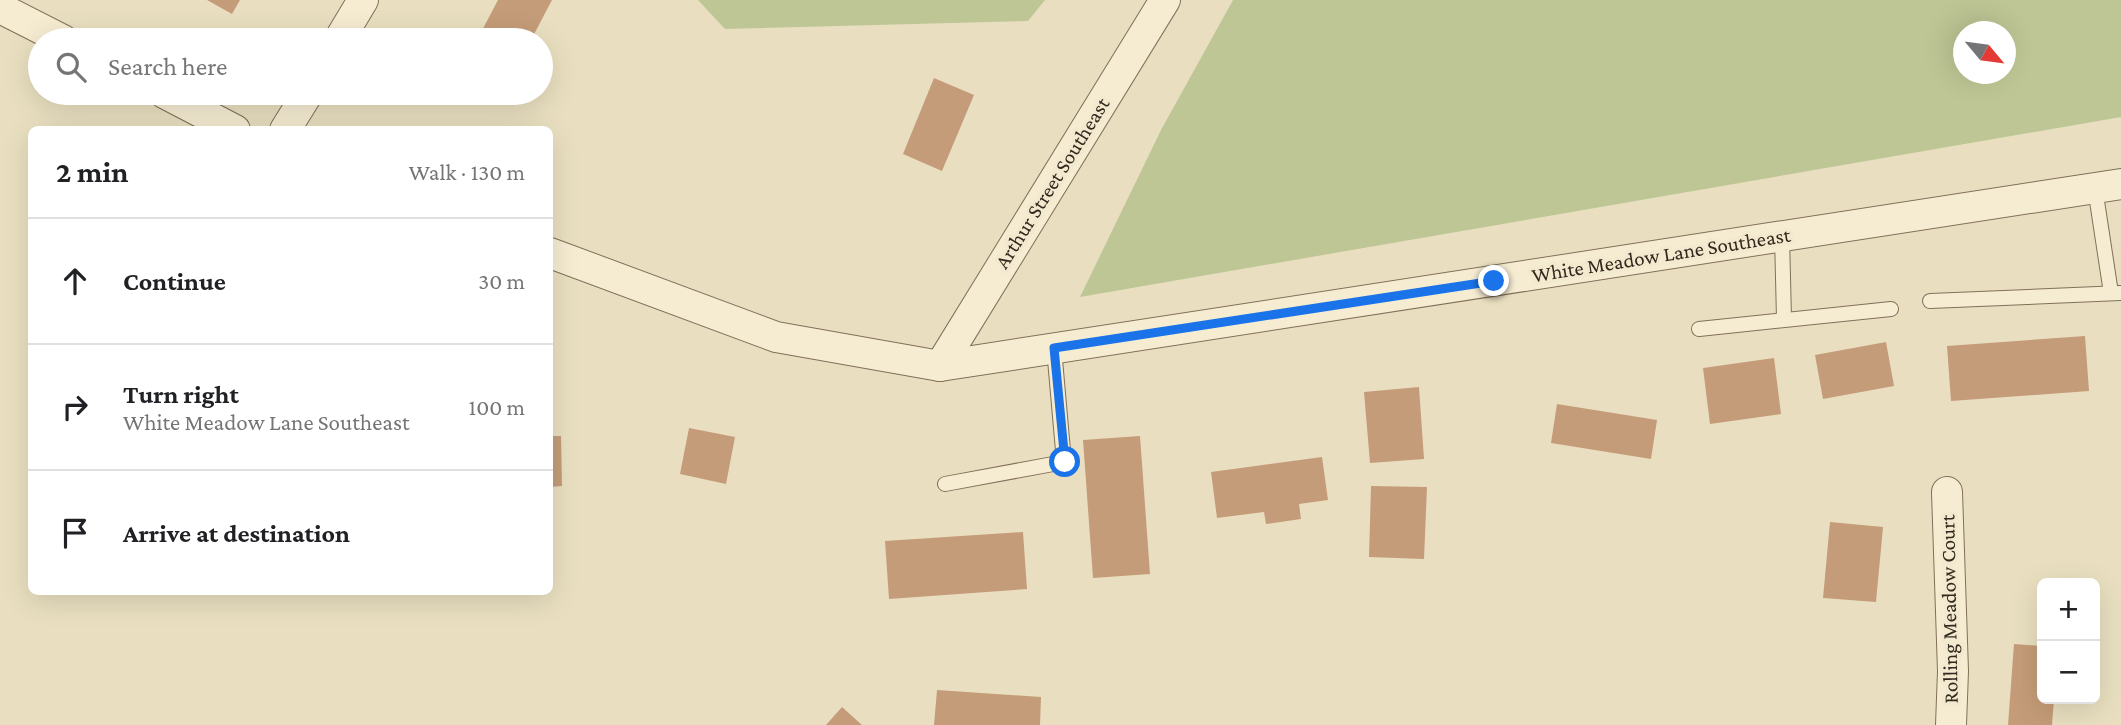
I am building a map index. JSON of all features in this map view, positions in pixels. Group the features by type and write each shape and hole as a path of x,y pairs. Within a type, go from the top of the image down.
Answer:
{"street":[{"path":"346,28 363,0"},
{"name":"Arthur Street Southeast","path":"940,366 1165,0"},
{"path":"0,8 39,28"},
{"path":"187,105 227,126"},
{"path":"287,126 300,105"},
{"name":"White Meadow Lane Southeast","path":"553,254 776,337 940,366 2108,186"},
{"name":"Rolling Meadow Court","path":"1947,492 1953,671 1951,725"}],"lane":[{"path":"1930,301 2116,293 2108,186"},
{"path":"1782,236 1784,319"},
{"path":"1699,329 1891,309"},
{"path":"945,484 1065,462 1054,348"}],"green space":[{"path":"698,0 1045,0 1028,21 725,29"},
{"path":"1233,0 2121,0 2121,117 1080,297 1161,130"}],"building":[{"path":"207,0 240,0 232,14"},
{"path":"498,0 552,0 537,28 483,28"},
{"path":"934,78 974,95 942,171 903,154"},
{"path":"2085,336 2089,391 1951,401 1947,346"},
{"path":"1886,342 1894,386 1823,399 1815,355"},
{"path":"1774,358 1781,414 1710,424 1703,368"},
{"path":"1419,387 1424,459 1370,463 1364,392"},
{"path":"1557,404 1657,420 1651,459 1551,443"},
{"path":"689,428 735,437 726,484 680,474"},
{"path":"553,436 561,436 562,486 553,487"},
{"path":"1140,436 1150,574 1093,578 1083,440"},
{"path":"1322,457 1328,500 1299,504 1301,519 1266,524 1264,512 1217,518 1211,472"},
{"path":"1371,486 1427,487 1424,559 1369,557"},
{"path":"1830,522 1883,527 1876,602 1823,598"},
{"path":"1023,532 1027,589 889,599 885,541"},
{"path":"2014,644 2037,646 2037,704 2054,704 2052,725 2008,725"},
{"path":"937,690 1041,697 1040,725 934,725"},
{"path":"842,707 862,725 826,725"}],"route":[{"path":"1065,462 1054,348 1494,281"}]}
